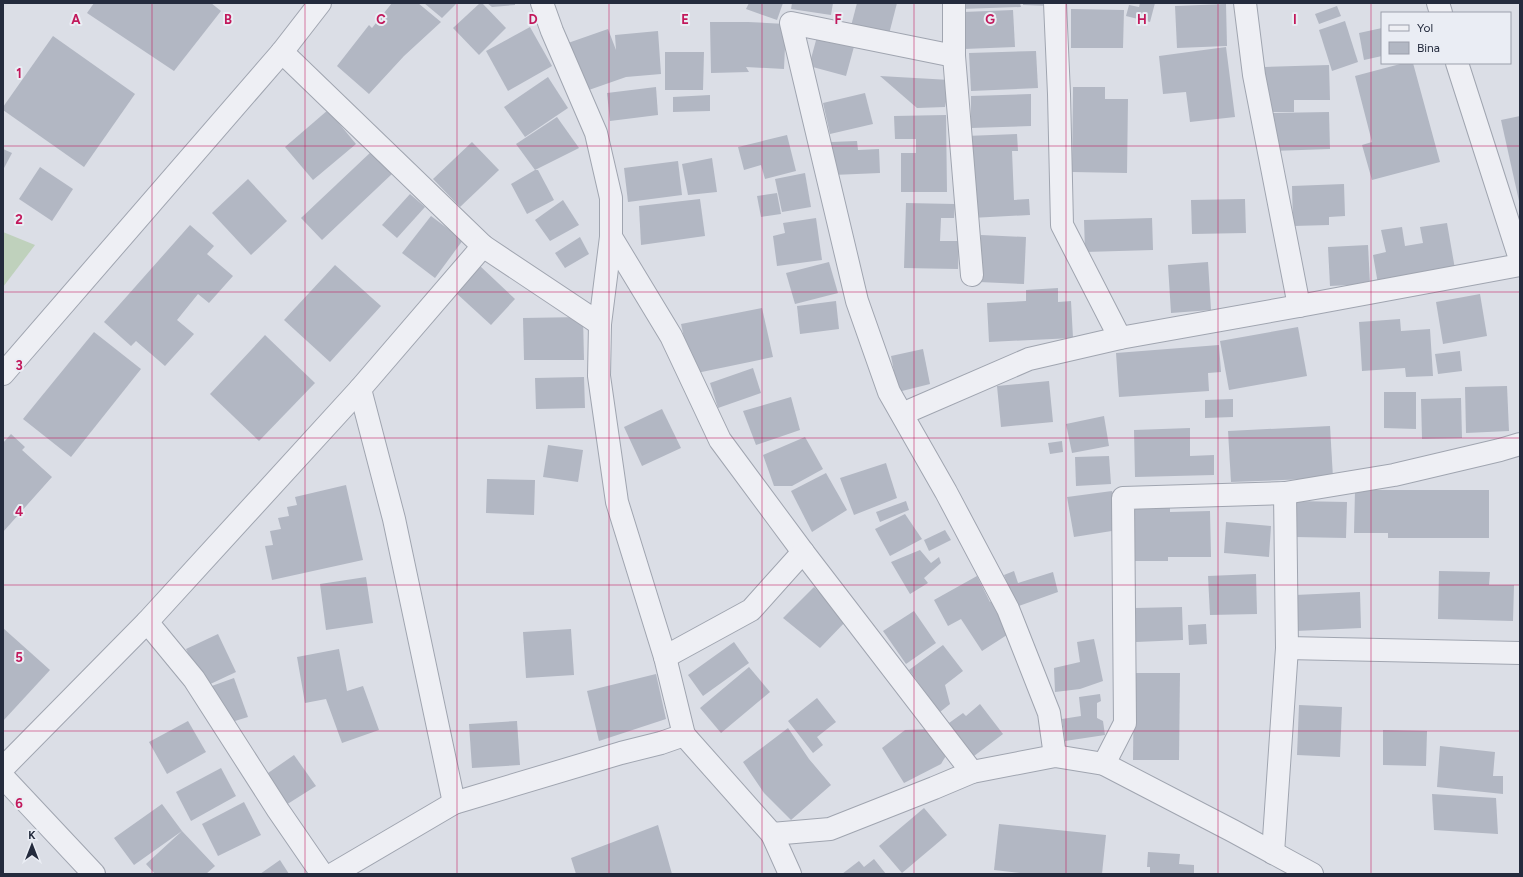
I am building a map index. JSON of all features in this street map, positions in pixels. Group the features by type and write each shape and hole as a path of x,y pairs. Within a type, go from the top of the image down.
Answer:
{"street":[{"path":"3,374 282,52 320,3"},
{"path":"542,3 552,31 596,133 611,198 611,237 600,324 599,376 617,502 665,657 684,735 772,834 790,874"},
{"path":"954,3 954,56 972,275"},
{"path":"1055,3 1062,225 1120,338"},
{"path":"1245,3 1254,75 1299,306"},
{"path":"954,56 791,23 857,301 889,392 946,492 1008,609 1049,713 1054,756"},
{"path":"282,52 483,246 600,324"},
{"path":"1456,64 1520,259"},
{"path":"611,237 671,336 720,440 803,552 972,772"},
{"path":"3,768 147,622 360,389 483,246"},
{"path":"902,414 1029,359 1120,338 1520,265"},
{"path":"360,389 394,519 454,803"},
{"path":"1104,764 1125,723 1123,498 1284,493 1394,474 1500,450 1520,444"},
{"path":"1273,853 1286,648 1284,493"},
{"path":"665,657 751,610 803,552"},
{"path":"147,622 194,679 274,804 322,874"},
{"path":"1286,648 1520,653"},
{"path":"333,874 454,803 684,735"},
{"path":"772,834 830,829 972,772 1054,756 1104,764 1273,853 1295,871"},
{"path":"3,777 94,874"}],"green space":[{"path":"3,232 35,245 3,287"}],"building":[{"path":"94,3 211,3 221,11 174,71 87,13"},
{"path":"392,3 418,3 441,22 404,56 369,94 337,66 369,25 372,28"},
{"path":"424,3 457,3 442,18"},
{"path":"480,3 482,3 506,28 479,55 453,28"},
{"path":"487,3 515,3 515,5 492,7"},
{"path":"749,3 783,3 777,20 746,9"},
{"path":"792,3 833,3 831,15 791,9"},
{"path":"857,3 897,3 888,38 850,30"},
{"path":"960,3 1020,3 1021,7 961,9"},
{"path":"1023,3 1051,3 1050,6 1023,5"},
{"path":"1140,3 1155,3 1150,22 1126,16 1129,5 1139,7"},
{"path":"1226,4 1227,46 1177,48 1175,6"},
{"path":"1337,6 1341,16 1319,24 1315,14"},
{"path":"1071,9 1124,10 1123,48 1071,48"},
{"path":"1013,10 1015,47 964,49 963,12"},
{"path":"1345,21 1358,62 1332,71 1319,30"},
{"path":"710,22 786,24 784,69 746,67 749,72 711,73"},
{"path":"530,27 552,66 508,91 486,51"},
{"path":"1381,28 1381,56 1364,60 1359,33"},
{"path":"608,29 616,50 615,35 658,31 661,74 626,77 586,91 568,43"},
{"path":"818,33 855,43 846,76 809,66"},
{"path":"53,36 135,94 84,167 3,110 3,107"},
{"path":"1226,47 1235,117 1190,122 1186,92 1163,94 1159,56"},
{"path":"1036,51 1038,88 971,91 969,53"},
{"path":"665,52 704,52 703,90 665,90"},
{"path":"1400,64 1413,64 1440,162 1372,180 1362,145 1372,142 1355,76"},
{"path":"1329,65 1330,100 1294,100 1294,112 1265,112 1264,67"},
{"path":"880,76 950,80 945,107 917,108"},
{"path":"548,77 568,108 525,137 504,107"},
{"path":"656,87 658,115 610,121 607,93"},
{"path":"1073,87 1105,87 1105,99 1128,99 1127,173 1072,172"},
{"path":"865,93 873,124 830,134 823,103"},
{"path":"1031,94 1031,126 971,128 971,96"},
{"path":"710,95 710,111 673,112 673,97"},
{"path":"328,110 356,144 313,180 285,147"},
{"path":"1329,112 1330,149 1272,151 1271,113"},
{"path":"946,115 947,192 901,192 901,153 916,153 916,139 895,139 894,116"},
{"path":"1520,116 1520,201 1519,201 1501,120"},
{"path":"557,117 579,148 535,170 516,144"},
{"path":"1017,134 1018,151 1012,151 1014,200 1029,199 1030,215 971,218 966,136"},
{"path":"787,135 796,171 765,179 761,165 744,170 738,147"},
{"path":"857,141 858,150 879,149 880,173 833,175 831,142"},
{"path":"472,142 499,170 460,207 433,179"},
{"path":"3,149 12,153 3,170"},
{"path":"372,151 393,173 322,240 301,218"},
{"path":"712,158 717,192 688,195 682,164"},
{"path":"678,161 682,195 628,202 624,168"},
{"path":"40,167 73,189 52,221 19,199"},
{"path":"535,170 538,170 554,200 527,214 511,184"},
{"path":"805,173 811,207 782,212 775,179"},
{"path":"248,179 287,221 251,255 212,213"},
{"path":"1344,184 1345,216 1329,217 1329,225 1293,226 1292,186"},
{"path":"777,193 781,214 761,217 757,196"},
{"path":"410,194 425,207 397,238 382,225"},
{"path":"700,199 705,236 641,245 639,206"},
{"path":"1245,199 1246,233 1192,234 1191,200"},
{"path":"563,200 579,225 550,241 535,220"},
{"path":"906,203 955,204 954,218 941,218 940,241 959,241 958,269 904,268"},
{"path":"431,216 463,240 435,278 402,253"},
{"path":"816,218 822,260 777,266 773,236 785,233 783,223"},
{"path":"1152,218 1153,250 1085,252 1084,220"},
{"path":"1447,223 1455,269 1378,284 1373,255 1386,252 1381,230 1402,227 1405,246 1423,243 1420,227"},
{"path":"190,225 214,246 207,254 233,276 209,303 198,294 177,320 194,334 165,366 136,341 131,346 104,322"},
{"path":"981,235 1026,237 1024,284 979,282"},
{"path":"580,237 589,254 565,268 555,253"},
{"path":"1368,245 1370,284 1330,286 1328,247"},
{"path":"829,262 838,293 795,304 786,273"},
{"path":"1208,262 1211,310 1171,313 1168,265"},
{"path":"335,265 381,306 330,362 284,320"},
{"path":"480,266 515,299 491,325 455,292"},
{"path":"1058,288 1058,302 1071,301 1073,338 989,342 987,303 1026,301 1026,290"},
{"path":"1480,294 1487,336 1443,344 1436,302"},
{"path":"836,301 839,329 800,334 797,306"},
{"path":"762,308 773,357 692,374 681,324"},
{"path":"583,317 584,360 524,360 523,318"},
{"path":"1400,319 1401,331 1430,329 1433,376 1406,377 1405,368 1362,371 1359,322"},
{"path":"1298,327 1307,376 1229,390 1220,341"},
{"path":"94,332 141,369 71,457 23,419"},
{"path":"265,335 315,383 259,441 210,394"},
{"path":"1219,345 1221,372 1208,373 1209,391 1119,397 1116,353"},
{"path":"923,349 930,384 898,392 891,356"},
{"path":"1460,351 1462,371 1438,374 1435,354"},
{"path":"753,368 761,393 718,408 710,383"},
{"path":"584,377 585,408 536,409 535,378"},
{"path":"1049,381 1053,422 1001,427 997,386"},
{"path":"1507,386 1509,431 1466,433 1465,387"},
{"path":"1384,392 1416,392 1416,429 1384,428"},
{"path":"791,397 800,430 756,445 743,411"},
{"path":"1461,398 1462,438 1422,439 1421,399"},
{"path":"1233,399 1233,417 1205,418 1205,400"},
{"path":"662,409 681,448 642,466 624,427"},
{"path":"1104,416 1109,446 1072,453 1066,424"},
{"path":"1330,426 1333,478 1231,482 1228,431"},
{"path":"1190,428 1190,456 1214,455 1214,475 1135,477 1134,430"},
{"path":"11,434 25,447 22,450 52,477 3,532 3,443"},
{"path":"805,437 823,469 792,486 774,486 763,455"},
{"path":"1062,441 1063,452 1050,454 1048,443"},
{"path":"548,445 583,450 578,482 543,477"},
{"path":"1109,456 1111,484 1076,486 1075,457"},
{"path":"886,463 897,498 854,515 840,478"},
{"path":"826,473 847,510 812,532 791,491"},
{"path":"487,479 535,480 534,515 486,513"},
{"path":"346,485 363,560 272,580 265,546 273,545 270,531 281,529 278,518 289,516 287,507 297,505 295,497"},
{"path":"1355,490 1489,490 1489,538 1388,538 1388,533 1354,533"},
{"path":"1112,491 1118,530 1074,537 1067,497"},
{"path":"906,501 909,510 880,522 876,512"},
{"path":"1295,501 1347,502 1346,538 1295,537"},
{"path":"1170,506 1170,512 1210,511 1211,557 1168,557 1168,561 1132,561 1132,508"},
{"path":"905,514 922,539 890,556 875,529"},
{"path":"1226,522 1271,526 1269,557 1224,553"},
{"path":"945,530 951,540 929,551 924,540"},
{"path":"920,550 931,563 939,557 941,563 924,578 928,583 910,594 891,562"},
{"path":"1014,571 1018,583 1053,572 1058,592 1016,607 1004,575"},
{"path":"1439,571 1490,572 1489,585 1514,585 1513,621 1438,619"},
{"path":"1256,574 1257,614 1210,615 1208,576"},
{"path":"977,576 990,602 994,599 1010,633 982,651 961,619 948,626 934,600"},
{"path":"366,577 373,623 326,630 320,584"},
{"path":"814,587 848,619 820,648 783,618"},
{"path":"1360,592 1361,628 1296,631 1295,595"},
{"path":"1182,607 1183,640 1136,642 1134,608"},
{"path":"914,611 936,643 906,664 883,631"},
{"path":"1206,624 1207,644 1189,645 1188,625"},
{"path":"3,628 50,670 3,721"},
{"path":"571,629 574,675 526,678 523,632"},
{"path":"218,634 236,672 204,687 186,649"},
{"path":"1094,639 1103,681 1080,689 1055,692 1054,668 1080,662 1077,642"},
{"path":"734,642 749,663 703,696 688,675"},
{"path":"943,645 963,671 945,685 950,704 940,712 909,670"},
{"path":"339,649 347,691 363,686 379,730 342,743 326,699 305,703 297,657"},
{"path":"749,667 770,692 721,733 700,708"},
{"path":"1134,673 1180,673 1179,760 1133,760"},
{"path":"656,674 666,719 599,741 587,691"},
{"path":"234,678 248,717 225,724 209,687"},
{"path":"1100,694 1101,701 1097,703 1097,718 1103,721 1105,735 1065,741 1062,719 1081,716 1079,697"},
{"path":"817,698 836,722 817,737 823,745 813,753 788,721"},
{"path":"980,704 1003,734 974,756 949,723 963,713 966,716"},
{"path":"1299,705 1342,707 1340,757 1297,755"},
{"path":"188,721 206,752 167,774 149,742"},
{"path":"517,721 520,765 472,768 469,724"},
{"path":"788,728 809,759 831,785 791,820 764,793 743,762"},
{"path":"930,729 947,754 941,764 904,783 882,748 905,730"},
{"path":"1383,730 1427,731 1426,766 1383,765"},
{"path":"1440,746 1495,752 1493,776 1503,776 1503,794 1437,787"},
{"path":"294,755 316,786 278,810 258,780"},
{"path":"221,768 236,796 191,821 176,792"},
{"path":"1432,794 1496,798 1498,834 1434,830"},
{"path":"244,802 261,835 218,856 202,824"},
{"path":"162,804 182,831 134,865 114,838"},
{"path":"924,808 947,835 902,873 879,846"},
{"path":"999,824 1106,835 1102,874 1029,874 994,870"},
{"path":"658,825 672,874 576,874 571,858"},
{"path":"182,831 215,866 206,874 155,874 146,864"},
{"path":"1148,852 1180,854 1179,864 1194,865 1194,874 1150,874 1150,867 1147,867"},
{"path":"874,859 886,874 842,874 859,861 864,867"},
{"path":"280,860 289,874 260,874"}]}
